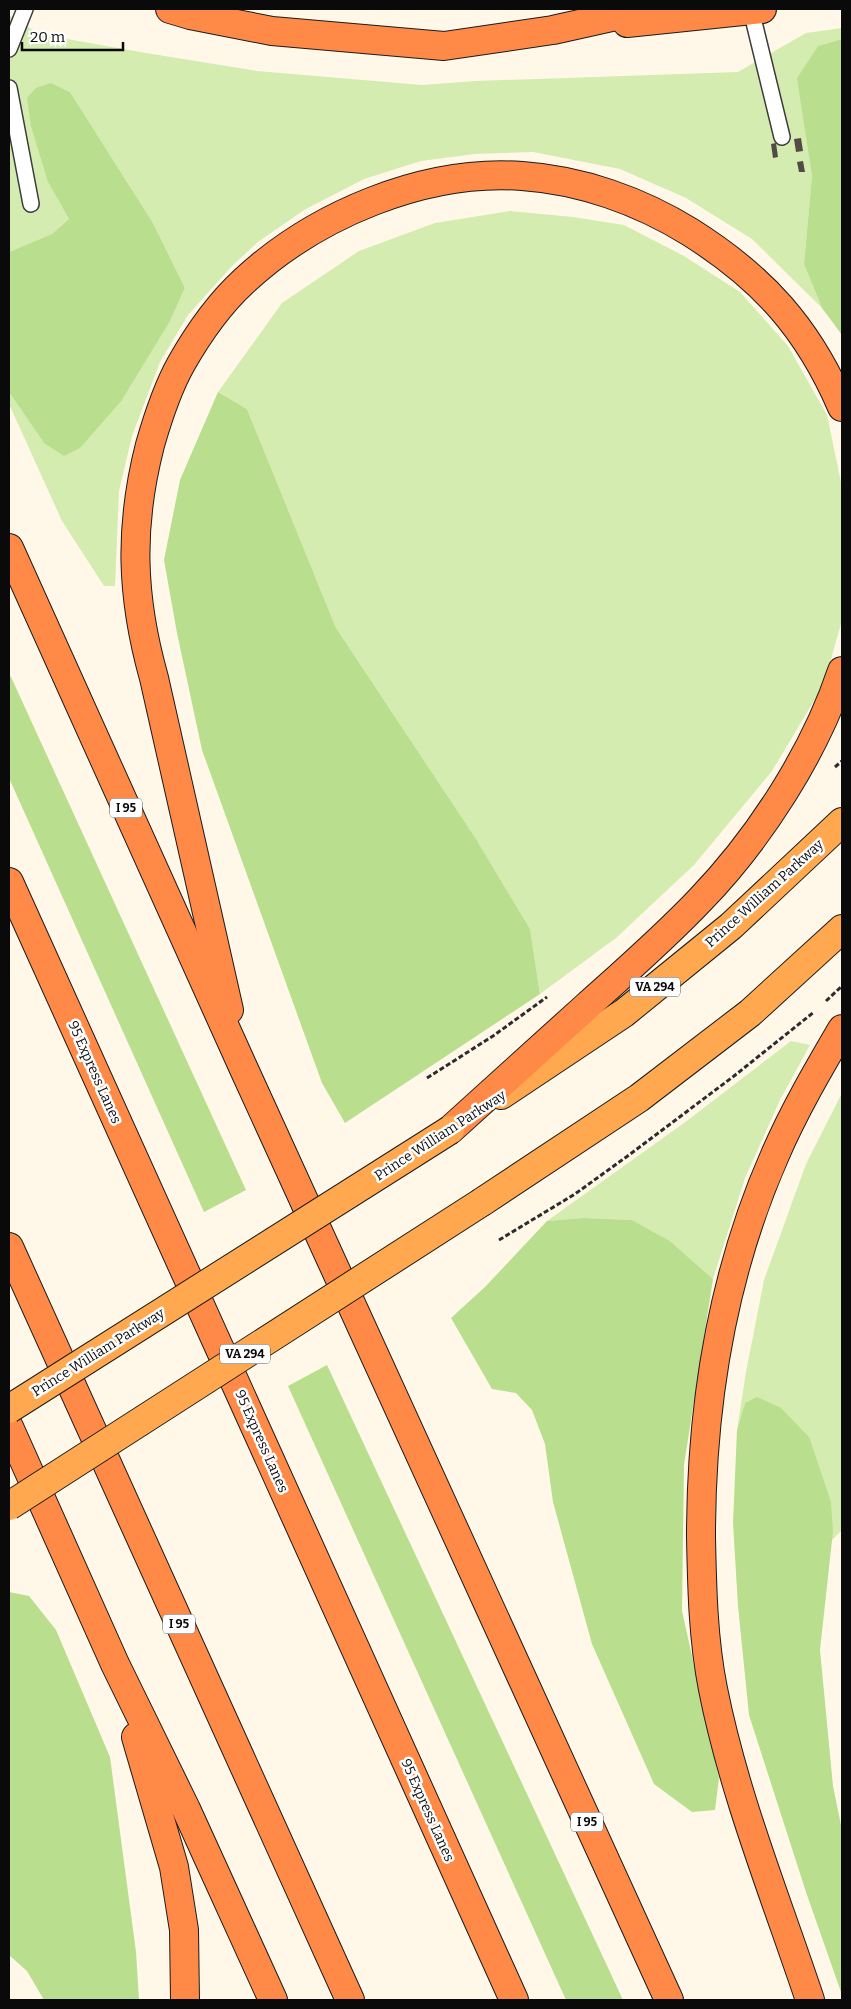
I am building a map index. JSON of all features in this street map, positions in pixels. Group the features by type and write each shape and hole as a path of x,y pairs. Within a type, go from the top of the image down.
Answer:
{"highway":[{"path":"170,9 190,15 272,31 444,46 553,30 757,9"},
{"path":"553,30 648,9"},
{"path":"243,1067 145,645 136,589 134,532 142,476 159,413 180,365 208,321 243,282 292,242 356,207 406,189 457,178 520,175 562,180 617,196 670,220 719,250 763,286 799,327 827,372 842,407"},
{"name":"I 95","path":"9,548 243,1067 669,2000"},
{"path":"450,1130 663,938 702,898 739,854 774,807 806,755 835,692 842,670"},
{"name":"Prince William Parkway","path":"9,1409 450,1130 624,1013 731,926 842,822"},
{"name":"95 Express Lanes","path":"9,882 514,2000"},
{"name":"VA 294","path":"9,1506 482,1202 639,1098 750,1013 842,929"},
{"path":"810,2000 736,1782 713,1688 702,1592 701,1496 708,1403 720,1330 740,1249 775,1156 811,1081 842,1029"},
{"name":"I 95","path":"9,1247 350,2000"},
{"path":"9,1427 115,1664 186,1809 273,2000"},
{"path":"115,1664 174,1867 184,1930 185,2000"}],"lane":[{"path":"9,49 26,9"},
{"path":"757,9 782,137"},
{"path":"9,88 31,204"}],"path":[{"path":"823,1004 842,986"},
{"path":"499,1240 575,1194 629,1155 734,1076 816,1009"}],"green space":[{"path":"9,15 39,34 146,53 257,71 422,85 476,81 738,72 806,33 842,28 842,39 818,46 798,77 812,176 804,264 822,308 752,239 686,198 620,169 533,152 475,154 421,161 364,179 304,210 258,242 232,266 188,315 160,362 132,436 119,491 115,586 104,586 62,521 9,404 9,392 44,443 122,400 169,323 185,288 153,223 70,92 51,83 48,182 69,219 52,234 9,252"},
{"path":"842,39 842,335 822,308 804,264 812,176 797,78 818,46"},
{"path":"51,83 70,92 153,223 185,288 169,323 122,400 80,448 64,456 44,443 9,392 9,252 52,234 69,219 48,182 31,126 27,98 36,88"},
{"path":"510,211 573,217 624,225 684,256 740,292 788,346 827,415 842,487 842,620 824,684 772,771 694,865 616,938 540,994 530,929 476,839 336,628 247,409 218,392 282,303 359,251 435,223"},
{"path":"218,392 247,409 336,628 476,839 530,929 540,994 345,1123 322,1083 202,750 177,633 164,560 180,480"},
{"path":"9,676 246,1190 204,1212 9,778"},
{"path":"791,1041 810,1045 780,1100 745,1178 713,1279 670,1241 632,1220 583,1218 547,1221 684,1123"},
{"path":"842,1093 842,1530 832,1540 831,1502 745,1403 737,1430 764,1280 806,1164"},
{"path":"583,1218 632,1220 670,1241 713,1279 684,1465 682,1611 719,1778 715,1810 692,1812 654,1784 592,1644 553,1502 545,1444 532,1410 516,1393 492,1389 451,1318 485,1287 547,1221"},
{"path":"327,1365 623,2000 566,2000 288,1386"},
{"path":"757,1397 781,1408 809,1437 831,1502 833,1531 820,1650 833,1786 842,1830 842,1995 806,1892 749,1715 738,1606 733,1523 737,1430 745,1403"},
{"path":"9,1592 29,1596 56,1630 110,1757 136,1952 139,2000 44,2000 27,1971 9,1955"}],"building":[{"path":"801,138 803,151 796,152 794,139"},
{"path":"776,143 778,157 773,158 771,144"},
{"path":"803,161 805,172 799,172 797,162"}]}
